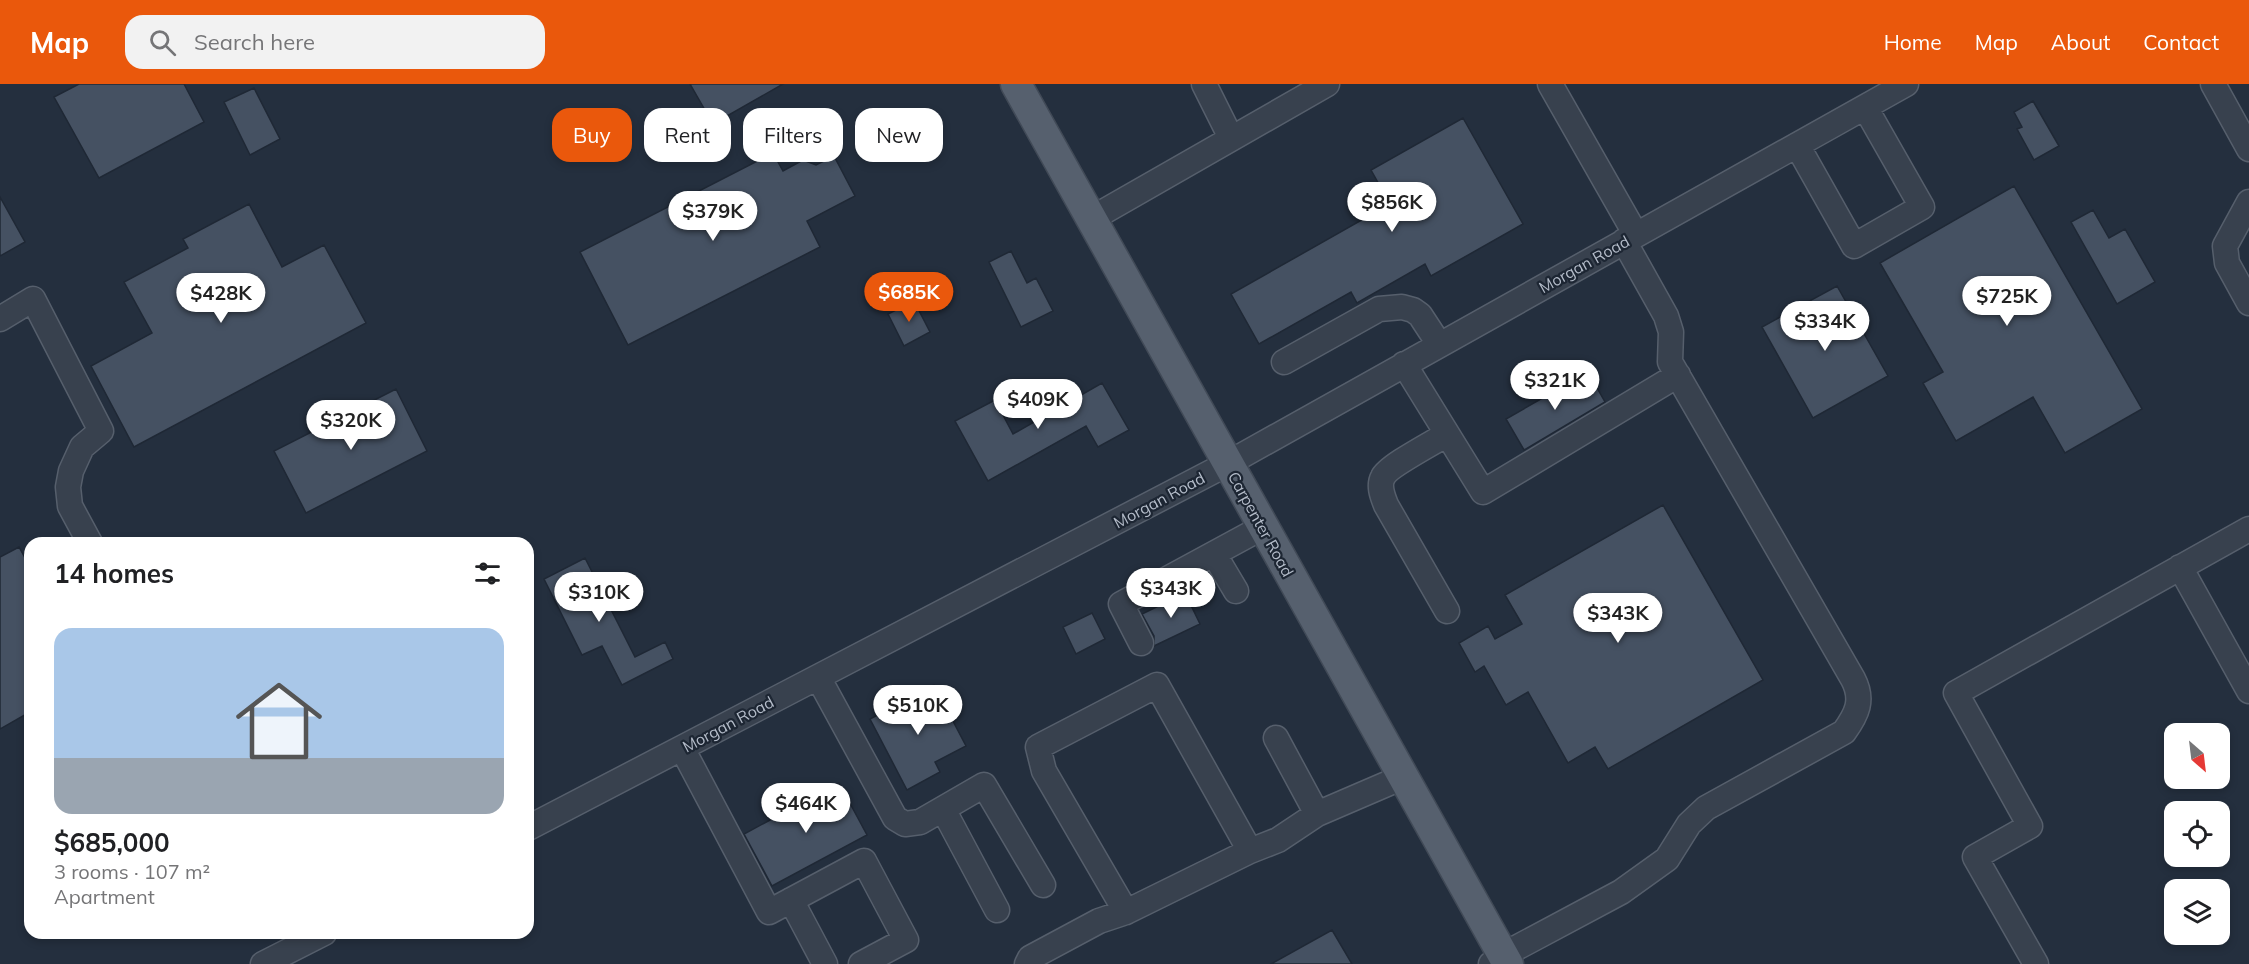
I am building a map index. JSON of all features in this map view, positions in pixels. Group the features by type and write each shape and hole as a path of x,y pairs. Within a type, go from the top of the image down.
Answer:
{"main road":[{"name":"Carpenter Road","path":"1016,84 1403,777 1501,961"}],"street":[{"path":"1203,84 1231,138"},
{"path":"1091,219 1327,84"},
{"path":"1501,961 1621,892 1667,859 1695,816 1706,808 1844,732 1857,713 1859,695 1853,679 1670,362 1671,332 1666,316 1630,238 1550,84"},
{"name":"Morgan Road","path":"534,825 1227,464 1906,84"},
{"path":"2213,84 2249,149"},
{"path":"1797,145 1854,246 1922,207 1865,107"},
{"path":"2249,202 2225,246 2227,263 2249,303"},
{"path":"0,319 33,299 101,432 82,447 71,471 68,487 70,506 87,537"},
{"path":"1284,362 1379,309 1402,307 1413,310 1420,315 1439,344"},
{"path":"1404,364 1483,492 1678,375"},
{"path":"1447,434 1397,464 1383,475 1381,484 1386,505 1447,611"},
{"path":"1141,643 1121,604 1263,527"},
{"path":"2036,964 1975,857 2030,826 1956,693 2249,529"},
{"path":"1214,554 1236,591"},
{"path":"2180,567 2249,692"},
{"path":"818,677 895,818 905,824 920,822 984,785 1042,885"},
{"path":"1126,912 1044,771 1038,747 1157,685 1250,851"},
{"path":"1276,738 1317,814"},
{"path":"682,748 769,912 864,861 906,940 861,964"},
{"path":"1027,964 1030,958 1099,921 1126,912 1250,851 1278,840 1317,814 1403,777"},
{"path":"943,809 997,910"},
{"path":"791,900 825,964"},
{"path":"263,964 306,939"}],"building":[{"path":"79,84 184,84 204,122 99,178 54,97"},
{"path":"690,84 783,84 731,114 731,108 704,108"},
{"path":"254,88 280,139 250,155 224,102"},
{"path":"2033,101 2059,146 2034,160 2017,129 2022,127 2014,112"},
{"path":"1463,118 1523,224 1431,276 1425,264 1357,303 1351,292 1259,344 1231,294 1390,204 1371,170"},
{"path":"755,162 778,162 783,171 799,162 816,165 822,162 837,162 855,196 807,221 820,247 628,345 580,252"},
{"path":"2014,186 2142,409 2065,453 2033,397 1956,441 1923,383 1943,372 1880,263"},
{"path":"0,197 25,242 0,256"},
{"path":"249,204 282,267 324,245 366,323 134,447 91,366 152,333 124,282 188,248 183,239"},
{"path":"2093,210 2109,238 2125,229 2155,282 2117,304 2071,222"},
{"path":"1011,251 1027,283 1036,278 1053,311 1021,327 989,262"},
{"path":"1837,286 1888,376 1813,418 1762,327"},
{"path":"914,301 930,332 904,346 888,314"},
{"path":"1588,372 1605,402 1524,450 1506,419"},
{"path":"1102,383 1129,430 1098,447 1086,426 988,481 955,421 995,400 1013,434"},
{"path":"396,389 427,451 306,513 274,451"},
{"path":"1663,505 1763,680 1608,769 1595,747 1568,763 1528,692 1506,705 1484,666 1475,672 1459,643 1488,626 1495,639 1522,624 1505,595"},
{"path":"19,547 24,556 24,715 0,729 0,557"},
{"path":"585,558 635,657 665,642 673,659 622,685 602,646 582,655 544,579"},
{"path":"1185,593 1200,624 1154,646 1154,636 1142,614"},
{"path":"1092,613 1105,639 1076,654 1063,627"},
{"path":"934,685 966,746 935,762 940,772 907,790 870,719"},
{"path":"839,783 867,835 772,886 744,834"},
{"path":"1332,930 1352,964 1271,964"}]}
